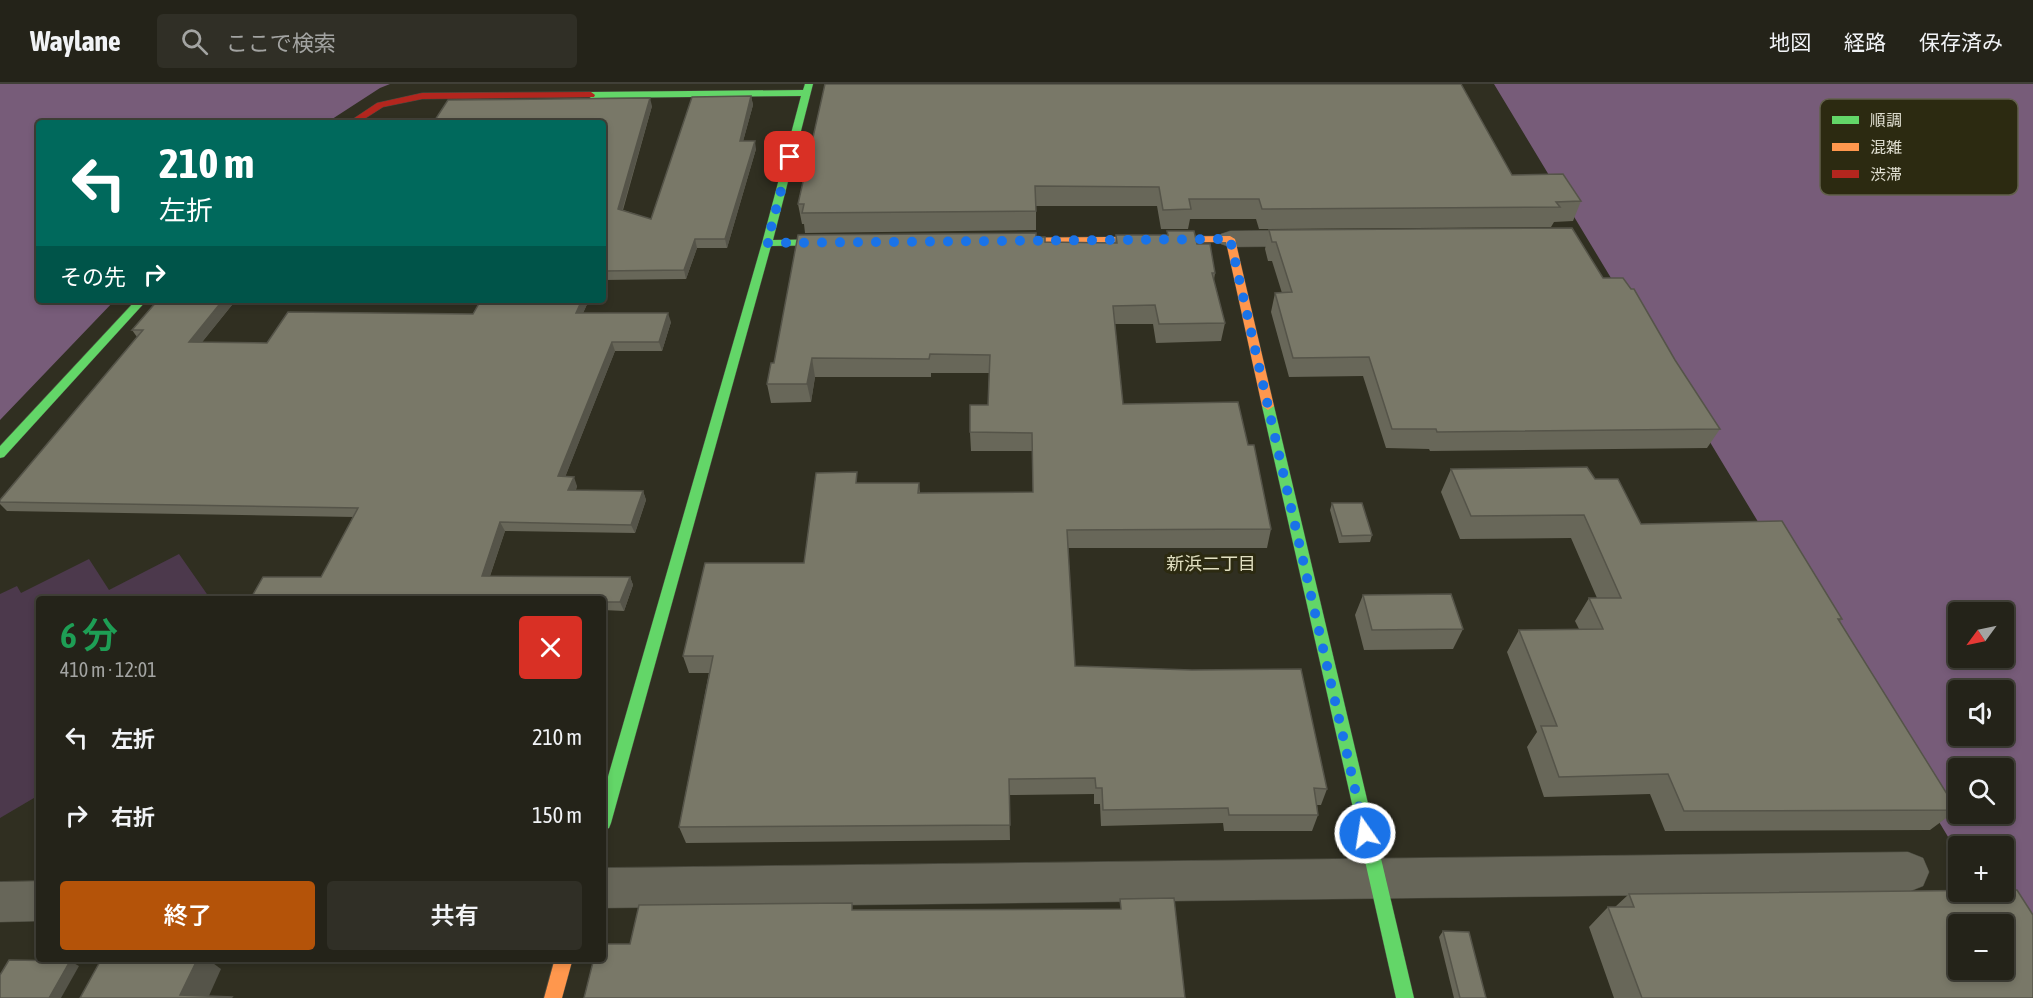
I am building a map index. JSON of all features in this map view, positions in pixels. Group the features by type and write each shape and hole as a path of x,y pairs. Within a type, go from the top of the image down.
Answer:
{"street":[{"path":"357,120 380,105 422,96 808,88 767,243 606,812"},
{"path":"981,241 1334,238"},
{"path":"1230,239 1405,998"},
{"path":"767,243 850,242"},
{"path":"0,454 139,303"},
{"path":"606,888 1908,872"},
{"path":"0,902 36,901"},
{"path":"553,998 563,962"}],"shaded area":[{"path":"0,84 390,84 331,120 36,120 36,303 112,303 0,420"},
{"path":"1494,84 2033,84 2033,978 2014,943 2014,914 2004,914 2004,902 2014,902 2014,836 1948,837"},
{"path":"179,554 208,596 36,596 36,797 0,818 0,594 17,586 21,593 89,559 109,590"}],"building":[{"path":"825,84 1461,84 1512,175 1563,174 1581,201 1556,202 1560,207 1262,209 1259,199 1189,199 1191,209 1163,210 1159,187 1035,186 1036,211 802,213 804,204 798,204"},
{"path":"751,96 740,141 755,141 725,239 695,239 684,270 606,271 606,120 435,120 448,100 650,98 618,209 651,219 692,97"},
{"path":"1572,228 1603,278 1623,278 1631,289 1634,289 1675,360 1720,429 1437,432 1436,429 1392,429 1369,357 1293,358 1275,293 1292,292 1276,242 1272,242 1269,230"},
{"path":"1167,231 1194,231 1197,244 1210,244 1215,273 1212,273 1225,323 1159,324 1155,305 1113,306 1123,404 1238,402 1248,445 1254,445 1271,529 1067,530 1075,666 1192,670 1301,669 1327,789 1314,788 1318,815 1229,815 1228,808 1103,810 1102,788 1096,788 1095,778 1009,779 1010,825 679,827 713,656 683,656 705,563 804,563 816,473 857,472 856,483 919,483 918,493 1033,492 1032,433 970,432 970,405 988,405 990,355 930,354 929,359 812,358 807,384 767,384 771,363 774,363 798,235 1036,233 1036,237 1045,237 1045,242 1117,243 1116,235 1168,235"},
{"path":"155,303 221,303 189,342 267,343 288,312 473,314 479,303 581,303 576,313 668,313 659,342 612,342 558,476 574,477 568,490 643,491 631,525 500,522 482,576 630,577 620,602 606,602 606,596 252,596 263,577 321,577 358,508 0,502 143,330 132,330"},
{"path":"1587,467 1595,479 1618,479 1641,524 1782,521 1842,619 1838,619 1948,796 1948,810 1684,811 1668,774 1559,777 1541,726 1557,726 1519,630 1603,629 1589,598 1621,598 1584,515 1471,516 1451,469"},
{"path":"1332,503 1362,503 1372,535 1342,536"},
{"path":"1451,594 1463,629 1372,630 1363,595"},
{"path":"2014,890 2017,890 2033,915 2033,998 1642,998 1608,907 1634,907 1629,894 1948,891 1948,902 2014,902"},
{"path":"1174,898 1185,998 584,998 593,962 606,962 606,944 630,944 639,905 852,903 852,910 1121,909 1120,899"},
{"path":"1443,931 1469,932 1486,998 1460,998"},
{"path":"9,960 69,962 49,998 0,998 0,975"},
{"path":"100,962 196,962 180,995 232,997 231,998 80,998"}],"traffic: fast":[{"path":"606,812 767,243 809,84"},
{"path":"591,95 807,93"},
{"path":"767,243 840,242"},
{"path":"0,454 139,303"},
{"path":"1268,406 1405,998"}],"traffic: slow":[{"path":"1000,241 1230,239 1268,406"},
{"path":"553,998 563,962"}],"traffic: jam":[{"path":"357,120 380,105 422,96 591,95"}],"district":[{"name":"新浜二丁目","path":"1211,564"}],"route":[{"path":"790,157 767,243 1230,239 1365,833"}]}
